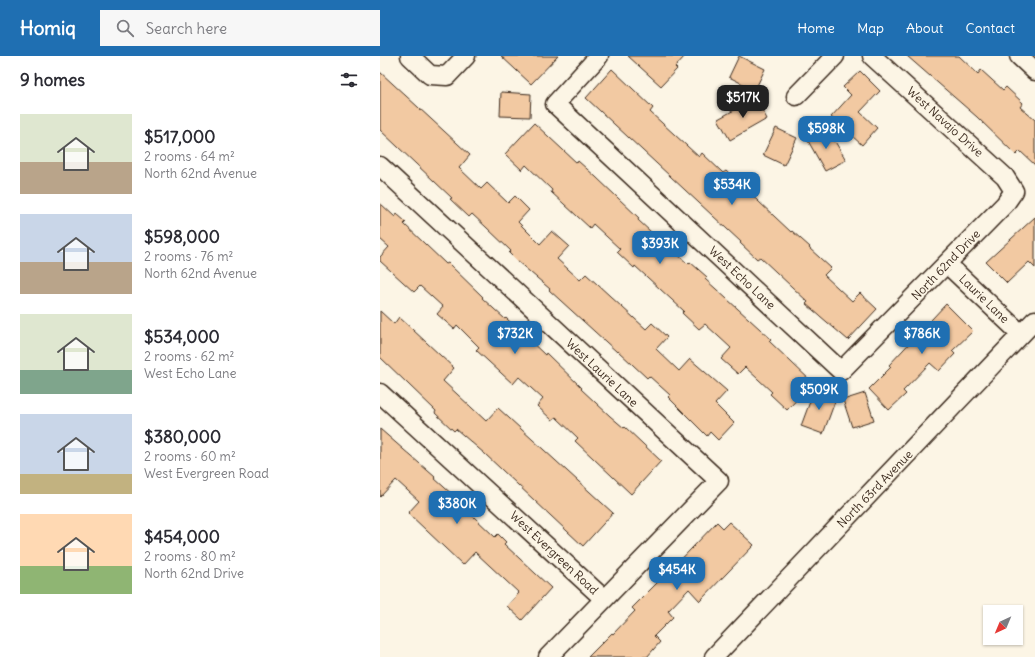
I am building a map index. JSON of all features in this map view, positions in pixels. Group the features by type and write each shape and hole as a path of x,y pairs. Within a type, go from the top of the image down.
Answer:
{"street":[{"path":"410,56 430,75 447,76 466,56"},
{"name":"West Echo Lane","path":"599,56 555,104 842,371"},
{"path":"796,96 835,56"},
{"name":"West Navajo Drive","path":"872,56 1005,177 1014,191"},
{"path":"1019,56 1035,71"},
{"name":"West Laurie Lane","path":"380,166 719,481 604,599"},
{"name":"North 62nd Drive","path":"842,371 1006,204 1014,191"},
{"name":"Laurie Lane","path":"947,264 1021,334"},
{"name":"North 63rd Avenue","path":"714,657 1035,320"},
{"name":"West Evergreen Road","path":"380,393 604,599"},
{"path":"548,657 604,599"}],"building":[{"path":"501,56 558,56 531,84"},
{"path":"628,56 685,56 675,67 677,69 661,86"},
{"path":"739,56 765,69 755,90 729,77"},
{"path":"907,56 959,56 978,74 981,70 1003,90 1006,87 1023,103 1020,107 1035,120 1035,165 1020,151 1016,155 977,117"},
{"path":"612,69 653,108 650,112 699,157 702,153 723,173 726,171 791,232 792,231 810,247 809,248 831,268 824,275 852,301 860,293 877,309 848,340 806,304 808,302 760,257 757,259 740,243 741,242 586,98"},
{"path":"860,71 880,91 860,112 877,128 862,145 831,117 851,95 843,87"},
{"path":"380,72 470,155 459,168 481,189 487,183 508,203 515,196 529,210 518,222 540,244 552,231 569,246 557,259 580,280 586,274 646,329 652,323 667,337 656,349 679,371 690,359 727,391 715,404 734,423 718,440 710,432 707,436 668,397 670,395 649,376 647,378 618,351 617,352 549,290 550,289 517,261 509,253 511,251 486,227 472,214 469,217 450,199 452,198 380,130"},
{"path":"501,92 531,94 530,117 500,116"},
{"path":"756,98 767,119 730,140 718,119"},
{"path":"534,123 577,163 578,161 596,177 664,244 665,243 688,264 690,262 707,277 705,279 771,339 769,341 813,383 787,410 770,394 772,392 745,367 738,374 721,359 731,348 705,324 699,329 682,313 684,311 635,266 634,268 617,252 620,249 593,224 590,228 551,192 552,190 526,165 522,170 505,154"},
{"path":"776,128 797,138 784,165 763,155"},
{"path":"827,128 846,160 825,171 807,139"},
{"path":"380,203 395,217 397,214 406,222 404,224 446,264 448,263 483,297 482,298 505,319 506,318 545,355 546,353 582,388 581,389 661,461 631,494 575,441 578,438 556,417 552,420 537,406 543,399 519,377 513,384 476,350 479,347 457,325 454,329 437,314 443,307 420,286 414,292 380,261 380,257 389,247 380,239"},
{"path":"1035,217 1035,268 1029,262 1007,283 986,262"},
{"path":"946,304 973,331 952,351 955,354 939,371 930,363 903,391 906,394 889,410 869,389 891,367 889,365"},
{"path":"380,311 394,324 399,317 454,368 443,381 486,421 498,408 613,513 583,546 485,454 456,429 454,431 435,413 436,411 380,357"},
{"path":"815,388 837,396 823,434 801,426"},
{"path":"865,393 874,420 852,427 843,400"},
{"path":"380,429 435,477 434,478 454,496 453,497 495,537 498,534 506,542 504,544 551,588 522,620 507,606 519,593 475,552 463,565 408,513 419,501 396,480 380,497"},
{"path":"717,522 723,528 729,522 754,545 700,601 689,589 668,611 673,617 654,636 660,642 647,657 588,657 635,611 632,608 658,582 657,581 665,572 667,574"}]}
